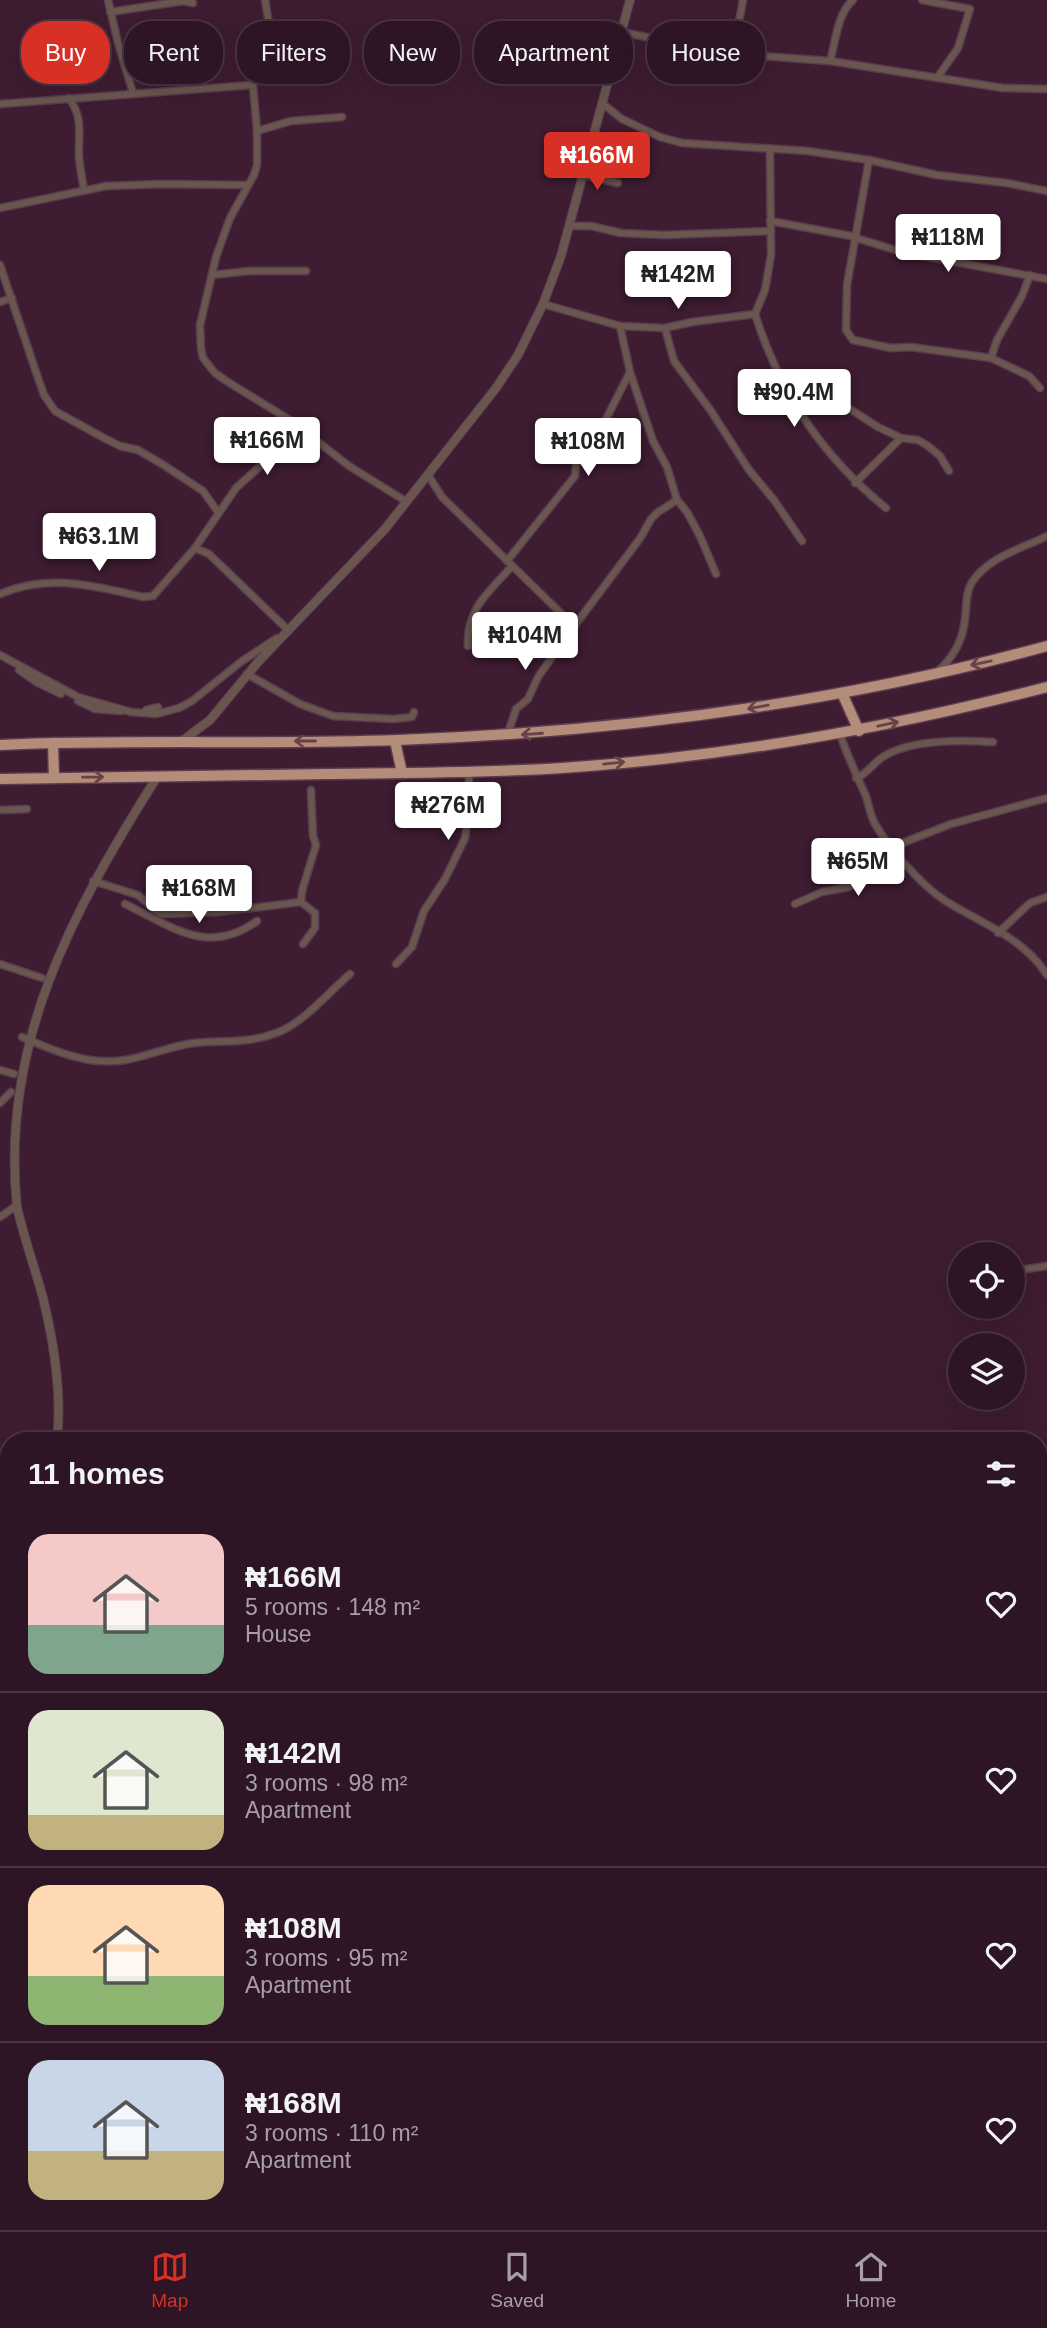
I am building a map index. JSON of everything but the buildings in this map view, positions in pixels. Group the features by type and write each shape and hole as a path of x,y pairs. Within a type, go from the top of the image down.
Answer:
{"highway":[{"path":"0,746 182,741 395,741 587,730 707,716 842,693 1047,646"},
{"path":"0,779 563,768 718,752 859,731 1047,687"},
{"path":"842,693 859,731"},
{"path":"395,741 402,773"},
{"path":"53,743 54,778"}],"street":[{"path":"108,0 134,93"},
{"path":"265,0 272,36 270,57 253,85 257,165 230,218 212,275 201,325 203,358 215,373 302,428 349,466 407,502"},
{"path":"624,21 630,0"},
{"path":"739,21 743,0"},
{"path":"830,61 841,18 853,0"},
{"path":"922,0 970,9 958,48 937,78"},
{"path":"110,12 183,1 193,3"},
{"path":"765,56 830,61 1003,88 1047,89"},
{"path":"182,741 209,720 285,632 368,548 507,372 543,304 570,226 607,84"},
{"path":"0,104 253,85"},
{"path":"69,98 78,110 79,155 84,190"},
{"path":"602,103 622,119 660,137 697,145 769,149 869,160 937,175 1007,183 1047,191"},
{"path":"257,131 291,121 342,117"},
{"path":"769,149 769,272 755,314 786,390 818,440 855,483 886,508"},
{"path":"869,160 846,309 846,330 853,340 891,348 911,347 991,358 1028,376 1040,388"},
{"path":"582,174 618,183"},
{"path":"0,208 106,186 247,185"},
{"path":"769,221 856,238 902,252 1047,279"},
{"path":"570,226 591,226 621,233 664,235 771,231"},
{"path":"0,265 40,385 55,411 120,446 138,450 162,464 203,491 218,512"},
{"path":"212,275 249,271 306,271"},
{"path":"991,358 1030,275"},
{"path":"0,302 12,298"},
{"path":"543,304 620,326 665,328 755,314"},
{"path":"620,326 630,372 653,441 667,467 677,500 700,536 716,574"},
{"path":"665,328 674,362 802,541"},
{"path":"468,646 467,630 473,614 575,476 576,464 597,435 630,372"},
{"path":"786,390 802,389 828,395 870,423 901,439 918,440 928,446 940,456 949,471"},
{"path":"0,594 66,581 143,597 153,596 195,548 218,512 243,481 302,428"},
{"path":"855,483 901,439"},
{"path":"428,475 442,497 575,627"},
{"path":"507,735 516,709 528,699 538,677 651,519 677,500"},
{"path":"936,673 955,651 962,634 970,584 984,569 1007,552 1047,536"},
{"path":"202,538 209,554 285,632"},
{"path":"195,548 209,554"},
{"path":"0,656 78,697 139,712 156,713 179,708 192,701 242,661 285,632"},
{"path":"955,651 959,668"},
{"path":"247,674 300,704 333,716 393,719 412,717 415,712"},
{"path":"139,712 158,707"},
{"path":"208,741 209,720"},
{"path":"840,734 875,825 899,857 938,895 998,933 1014,939 1046,973"},
{"path":"856,778 862,776 885,755 906,748 967,740 993,741"},
{"path":"396,964 412,947 424,911 446,879 465,838 469,810 469,771"},
{"path":"58,1432 59,1410 51,1338 43,1299 16,1206 8,1148 11,1092 22,1037 58,941 92,880 157,777"},
{"path":"301,902 316,845 313,836 311,790"},
{"path":"892,847 951,824 1047,798"},
{"path":"0,810 27,809"},
{"path":"795,904 822,892 849,887 884,869 899,857"},
{"path":"92,880 138,895 160,914 220,912 301,902 315,913 315,928 303,944"},
{"path":"998,933 1030,903 1047,897"},
{"path":"125,904 171,929 202,938 217,939 257,922"},
{"path":"0,964 42,978"},
{"path":"22,1037 81,1059 109,1062 128,1060 195,1043 236,1043 281,1031 302,1017 350,974"},
{"path":"0,1070 14,1074"},
{"path":"0,1102 11,1092"},
{"path":"0,1217 16,1206"},
{"path":"1025,1269 1047,1266"}]}
